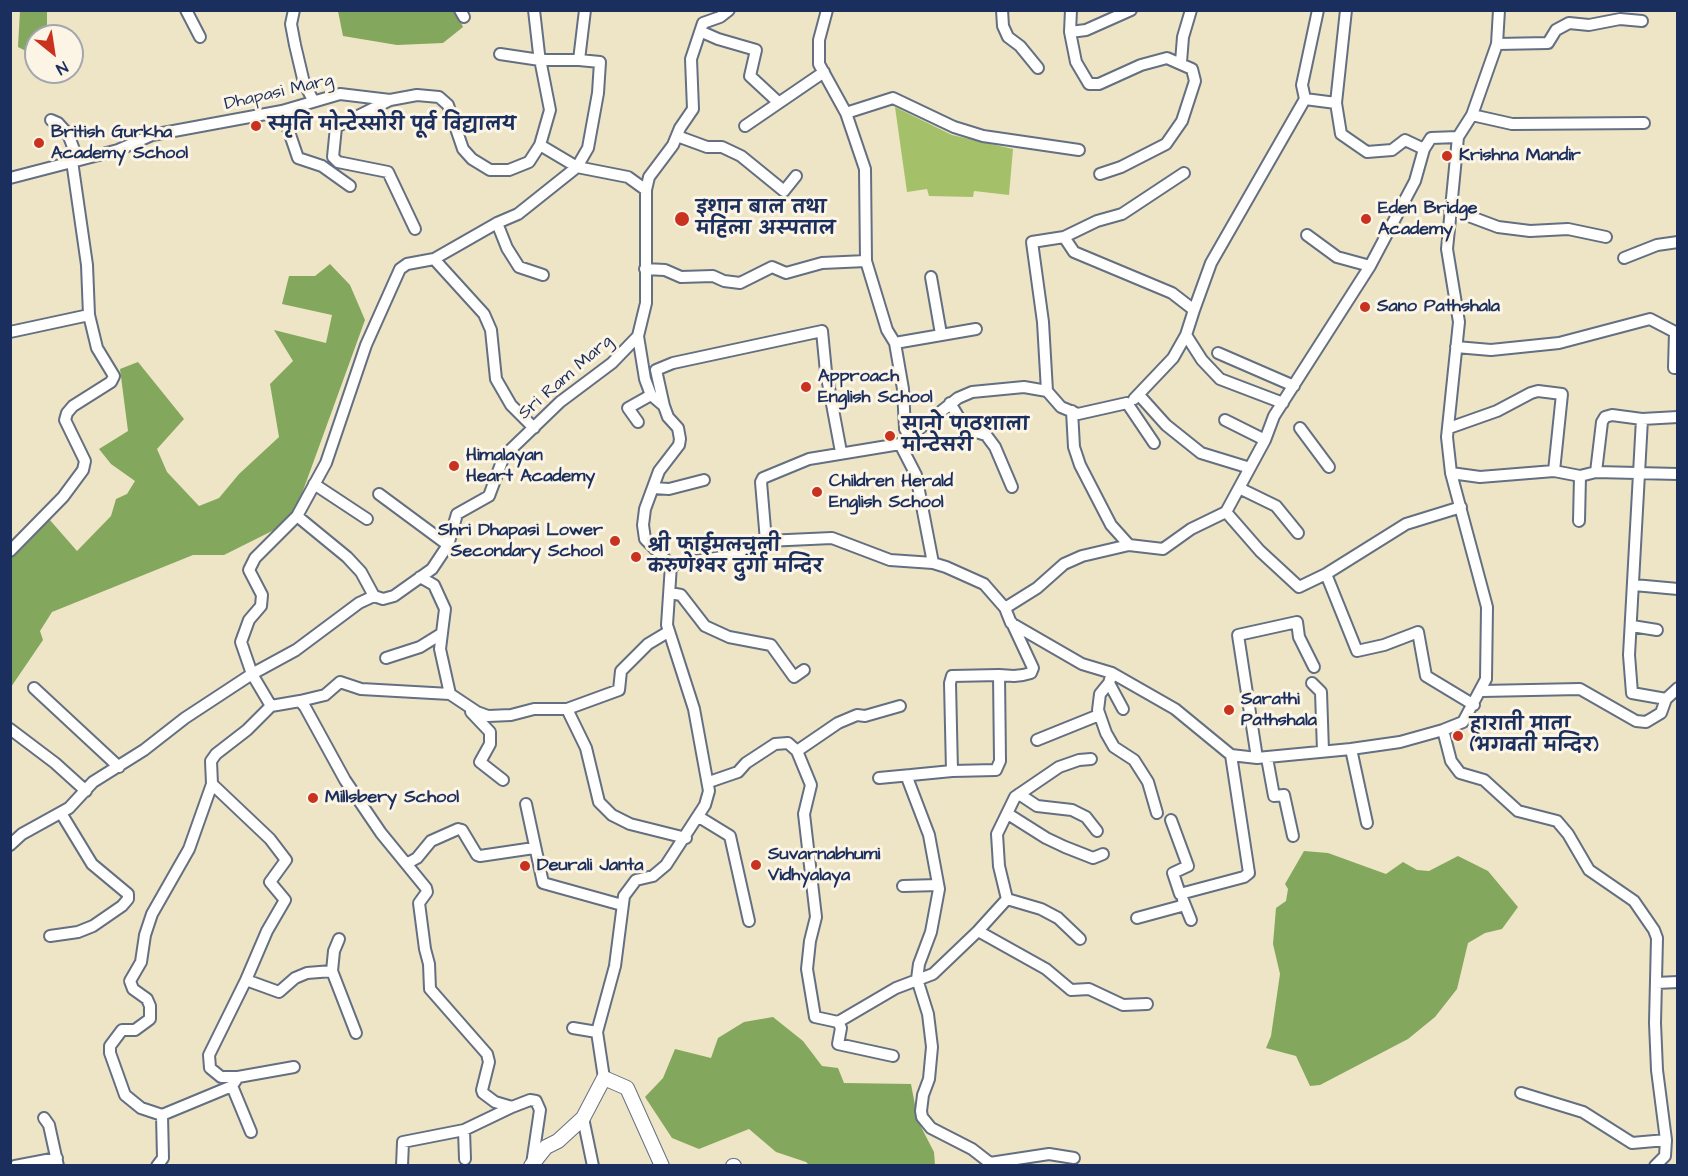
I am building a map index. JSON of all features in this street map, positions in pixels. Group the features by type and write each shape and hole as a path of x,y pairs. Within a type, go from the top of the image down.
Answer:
{"street":[{"path":"186,10 200,37"},
{"path":"294,10 291,24 295,45 304,83 313,100"},
{"path":"534,10 540,60 550,110 540,146 577,167 628,177 646,190"},
{"path":"579,60 585,10"},
{"path":"664,406 651,395 645,379 638,336 646,303 646,190 649,177 693,109 691,59 702,32 703,23 720,17 729,10"},
{"path":"827,10 819,40 819,64 846,113 865,169 867,261 888,330 895,343 903,389 905,429 909,436"},
{"path":"1002,10 1003,26 1008,37 1020,46 1038,68"},
{"path":"1071,10 1070,32 1076,62 1089,84 1099,84 1141,65 1167,58 1181,62 1192,69 1195,81 1182,121 1167,144 1121,167 1100,174"},
{"path":"1070,32 1086,30 1131,10"},
{"path":"1181,62 1191,10"},
{"path":"1184,172 1122,214 1097,221 1064,237 1032,242 1042,322 1047,391 1061,407 1078,414 1127,403 1139,395 1173,357 1186,335 1211,263 1305,99 1302,85 1318,10"},
{"path":"1347,10 1336,104 1341,134 1367,152 1392,150 1405,140 1424,149"},
{"path":"1011,623 1082,664 1174,709 1231,755 1262,758 1351,749 1400,742 1463,722 1482,691 1486,679 1487,607 1451,473 1447,437 1449,393 1456,347 1458,313 1447,249 1458,137 1472,115 1497,45 1499,10"},
{"path":"1497,45 1548,44 1562,25 1620,15 1641,21"},
{"path":"702,32 756,50 750,76 778,102"},
{"path":"271,706 244,656 242,634 261,606 262,595 249,570 255,558 297,516 326,463 366,345 390,286 400,269 407,264 434,259 497,223 518,214 577,167 588,148 598,93 600,62 540,60 500,54"},
{"path":"745,126 824,72"},
{"name":"Dhapasi Marg","path":"10,178 118,150 152,135 282,111 340,93 390,100 417,95 439,97 451,111 463,149 471,159 490,170 509,170 529,162 540,146"},
{"path":"846,113 893,98 954,127 983,136 1079,150"},
{"path":"1305,99 1336,104"},
{"path":"390,100 336,127 333,157 338,162 388,172 415,229"},
{"path":"282,111 298,158 322,166 350,186"},
{"path":"1472,115 1512,124 1644,123"},
{"path":"10,551 63,497 83,470 85,461 65,420 67,413 73,406 111,382 114,376 97,348 89,315 85,244 75,161 68,135 58,123 51,120"},
{"path":"677,136 707,147 722,147 741,156 784,191 796,176"},
{"path":"1005,608 1037,588 1064,564 1103,549 1129,545 1163,549 1191,530 1226,512 1282,403 1370,266 1415,181 1424,149 1431,138 1458,137"},
{"path":"1450,209 1498,227 1530,231 1568,229 1606,237"},
{"path":"497,223 507,248 519,267 543,275"},
{"path":"1307,235 1337,257 1370,266"},
{"path":"1064,237 1074,252 1155,284 1194,310"},
{"path":"1624,258 1657,245 1677,242"},
{"path":"434,259 484,314 491,330 496,380 511,405 534,428"},
{"path":"645,269 665,270 681,277 713,276 724,281 740,283 772,267 786,273 822,263 867,261"},
{"path":"931,277 940,334"},
{"path":"10,332 89,315"},
{"path":"1456,347 1491,350 1559,344 1650,319 1675,333"},
{"path":"1677,320 1674,368 1677,368"},
{"path":"895,343 976,329"},
{"path":"532,1165 546,1147 558,1141 583,1118 604,1078 597,1032 615,966 622,905 636,880 653,876 666,865 686,838 705,806 709,782 690,694 668,632 666,616 671,565 645,539 643,525 645,508 659,471 679,445 680,439 678,428 668,417 664,406 656,370 673,363 822,331 826,372 841,452"},
{"path":"1186,335 1202,360 1220,379 1282,403"},
{"name":"Sri Ram Marg","path":"10,845 22,834 61,813 93,782 119,767 185,718 252,674 296,650 359,603 374,596 383,599 394,596 432,569 448,544 457,514 489,496 504,456 560,402 612,363 638,336"},
{"path":"1218,353 1294,386"},
{"path":"766,541 761,482 763,478 809,459 900,444 930,422 950,403 972,392 1024,387 1047,391"},
{"path":"1449,428 1497,411 1531,393 1538,391 1562,394 1554,471"},
{"path":"638,422 628,408 651,395"},
{"path":"1139,395 1166,425 1201,453 1250,468"},
{"path":"950,403 964,426 969,430 986,435 995,447 1012,486"},
{"path":"1127,403 1154,443"},
{"path":"1071,411 1074,447 1080,465 1111,525 1129,545"},
{"path":"1596,472 1602,422 1605,417 1612,415 1642,419 1677,417"},
{"path":"1642,419 1629,655 1632,693 1666,699"},
{"path":"1225,420 1265,440"},
{"path":"1300,428 1329,468"},
{"path":"900,444 915,476 933,563"},
{"path":"1451,473 1480,477 1554,471 1580,476 1596,472 1677,474"},
{"path":"1579,521 1580,476"},
{"path":"653,488 669,489 704,480"},
{"path":"314,484 367,519"},
{"path":"1239,488 1276,506 1298,533"},
{"path":"379,494 448,544"},
{"path":"1226,512 1260,550 1299,587 1326,574 1406,524 1461,507"},
{"path":"297,516 361,572 374,596"},
{"path":"671,565 722,557 766,541 832,538 890,560 933,563 984,584 1005,608 1033,668 1031,673 1023,675 952,676 950,683 952,771"},
{"path":"1326,574 1357,651 1384,645 1418,632 1426,676 1474,705"},
{"path":"420,577 434,585 446,609 440,649 450,693"},
{"path":"1634,585 1677,589"},
{"path":"670,592 681,595 705,626 729,637 771,645 794,677 804,670"},
{"path":"1293,836 1284,795 1274,796 1262,758 1238,635 1297,622 1299,637 1314,667"},
{"path":"1632,626 1657,630"},
{"path":"463,703 488,716 511,715 534,709 567,709 619,690 621,671 648,644 668,632"},
{"path":"386,658 420,647 441,634"},
{"path":"879,778 952,771 996,770 1000,761 999,675"},
{"path":"1111,678 1123,709"},
{"path":"1111,678 1100,694 1100,715 1106,734 1114,747 1134,760 1148,782 1157,813"},
{"path":"294,1067 235,1082 162,1115 141,1108 126,1095 110,1053 110,1046 122,1030 135,1030 150,1019 150,1006 147,999 133,989 130,981 141,962 145,935 152,914 189,849 212,784 211,761 216,754 247,730 271,706 325,694 340,682 361,689 450,693 463,703 490,732 490,744 480,762 503,780"},
{"path":"1312,683 1321,692 1323,751"},
{"path":"34,688 119,767"},
{"path":"1482,691 1580,689 1636,721 1646,722 1661,713 1666,699 1677,688"},
{"path":"300,701 345,780 381,833 408,863 427,892 419,903 429,964 430,989 487,1054 489,1062 483,1093 495,1102 512,1107"},
{"path":"797,751 838,723 857,715 865,716 900,706"},
{"path":"567,709 586,748 599,802 612,815 630,824 686,838"},
{"path":"1037,741 1100,715"},
{"path":"10,729 56,763 86,791"},
{"path":"1443,730 1451,761 1460,773 1484,780 1518,811 1557,822 1568,834 1589,870 1634,901 1658,938 1657,1070 1666,1140 1665,1156"},
{"path":"709,782 738,772 746,763 775,744 788,743 797,751 811,785 804,814 816,917 810,941 807,969 812,1011 815,1017 838,1022 896,988 933,974 978,931 1007,899"},
{"path":"1351,749 1367,824"},
{"path":"1137,918 1244,877 1249,873 1231,755"},
{"path":"1007,899 999,866 997,834 1019,794 1059,767 1079,760 1091,759"},
{"path":"910,775 908,784 929,835 938,885 931,932 919,964 917,979 928,1014 932,1047 929,1079 922,1095 922,1117 931,1128 972,1149 989,1164 1048,1154 1074,1158"},
{"path":"212,784 270,839 286,860 270,882 285,900 267,931 208,1062 213,1072 235,1082"},
{"path":"1019,794 1037,806 1072,810 1086,817 1097,831"},
{"path":"526,804 543,883 622,905"},
{"path":"50,936 78,932 93,926 122,906 128,899 128,894 92,864 61,813"},
{"path":"1008,814 1046,838 1093,858 1103,854"},
{"path":"699,817 730,836 749,921"},
{"path":"1171,820 1188,866 1173,873 1191,920"},
{"path":"408,863 417,858 431,841 458,829 462,830 477,855 480,856 534,848"},
{"path":"903,886 938,885"},
{"path":"1007,899 1049,914 1080,939"},
{"path":"978,931 1046,969 1071,990 1089,989 1123,1005 1147,1004"},
{"path":"339,939 332,970 356,1033"},
{"path":"246,980 279,992 295,978 307,973 332,970"},
{"path":"1656,983 1677,982"},
{"path":"838,1022 841,1028 838,1044 893,1056"},
{"path":"573,1028 597,1032"},
{"path":"604,1078 627,1088 662,1166"},
{"path":"235,1082 251,1132"},
{"path":"1521,1093 1583,1112 1632,1143 1666,1140"},
{"path":"402,1166 403,1142 464,1130 530,1100 536,1101 539,1107 532,1165"},
{"path":"157,1166 163,1158 162,1115"},
{"path":"15,1166 57,1162 48,1125 44,1118"},
{"path":"583,1118 593,1166"},
{"path":"464,1130 465,1159"},
{"path":"1655,1166 1665,1156 1677,1155"}],"green space":[{"path":"20,11 47,11 47,24 24,24 24,50 18,47"},
{"path":"338,11 456,11 463,27 443,43 397,45 343,36"},
{"path":"895,107 952,135 1013,149 1009,195 974,191 973,197 929,196 927,189 907,192"},
{"path":"330,264 350,285 365,320 292,521 224,555 193,555 52,612 40,631 43,640 11,687 11,558 49,519 77,551 111,516 116,499 127,494 135,481 111,464 99,449 128,431 120,369 138,362 184,419 157,449 167,472 199,506 219,498 239,474 279,437 270,384 293,361 274,330 326,343 332,315 282,304 289,276 315,276"},
{"path":"1304,851 1328,853 1386,874 1403,862 1417,870 1429,871 1458,856 1488,871 1518,907 1502,929 1485,933 1468,943 1457,989 1435,1017 1408,1039 1320,1085 1310,1086 1296,1056 1266,1048 1271,1036 1280,974 1273,944 1276,908 1286,901 1288,889 1285,884"},
{"path":"773,1017 803,1041 822,1066 838,1068 844,1083 911,1084 918,1121 934,1152 935,1165 809,1165 776,1152 749,1129 699,1149 672,1138 645,1097 663,1078 675,1049 711,1058 718,1038 744,1022"}],"place":[{"name":"स्मृति मोन्टेस्सोरी पूर्व विद्यालय","path":"256,126"},
{"name":"British Gurkha Academy School","path":"39,143"},
{"name":"Krishna Mandir","path":"1447,156"},
{"name":"इशान बाल तथा महिला अस्पताल","path":"682,219"},
{"name":"Eden Bridge Academy","path":"1366,219"},
{"name":"Sano Pathshala","path":"1365,307"},
{"name":"Approach English School","path":"806,387"},
{"name":"सानो पाठशाला मोन्टेसरी","path":"890,436"},
{"name":"Himalayan Heart Academy","path":"454,466"},
{"name":"Children Herald English School","path":"817,492"},
{"name":"Shri Dhapasi Lower Secondary School","path":"615,541"},
{"name":"श्री फाईमलचुली करुणेश्वर दुर्गा मन्दिर","path":"636,557"},
{"name":"Sarathi Pathshala","path":"1229,710"},
{"name":"हाराती माता (भगवती मन्दिर)","path":"1458,736"},
{"name":"Millsbery School","path":"313,798"},
{"name":"Suvarnabhumi Vidhyalaya","path":"756,865"},
{"name":"Deurali Janta","path":"525,866"}]}
